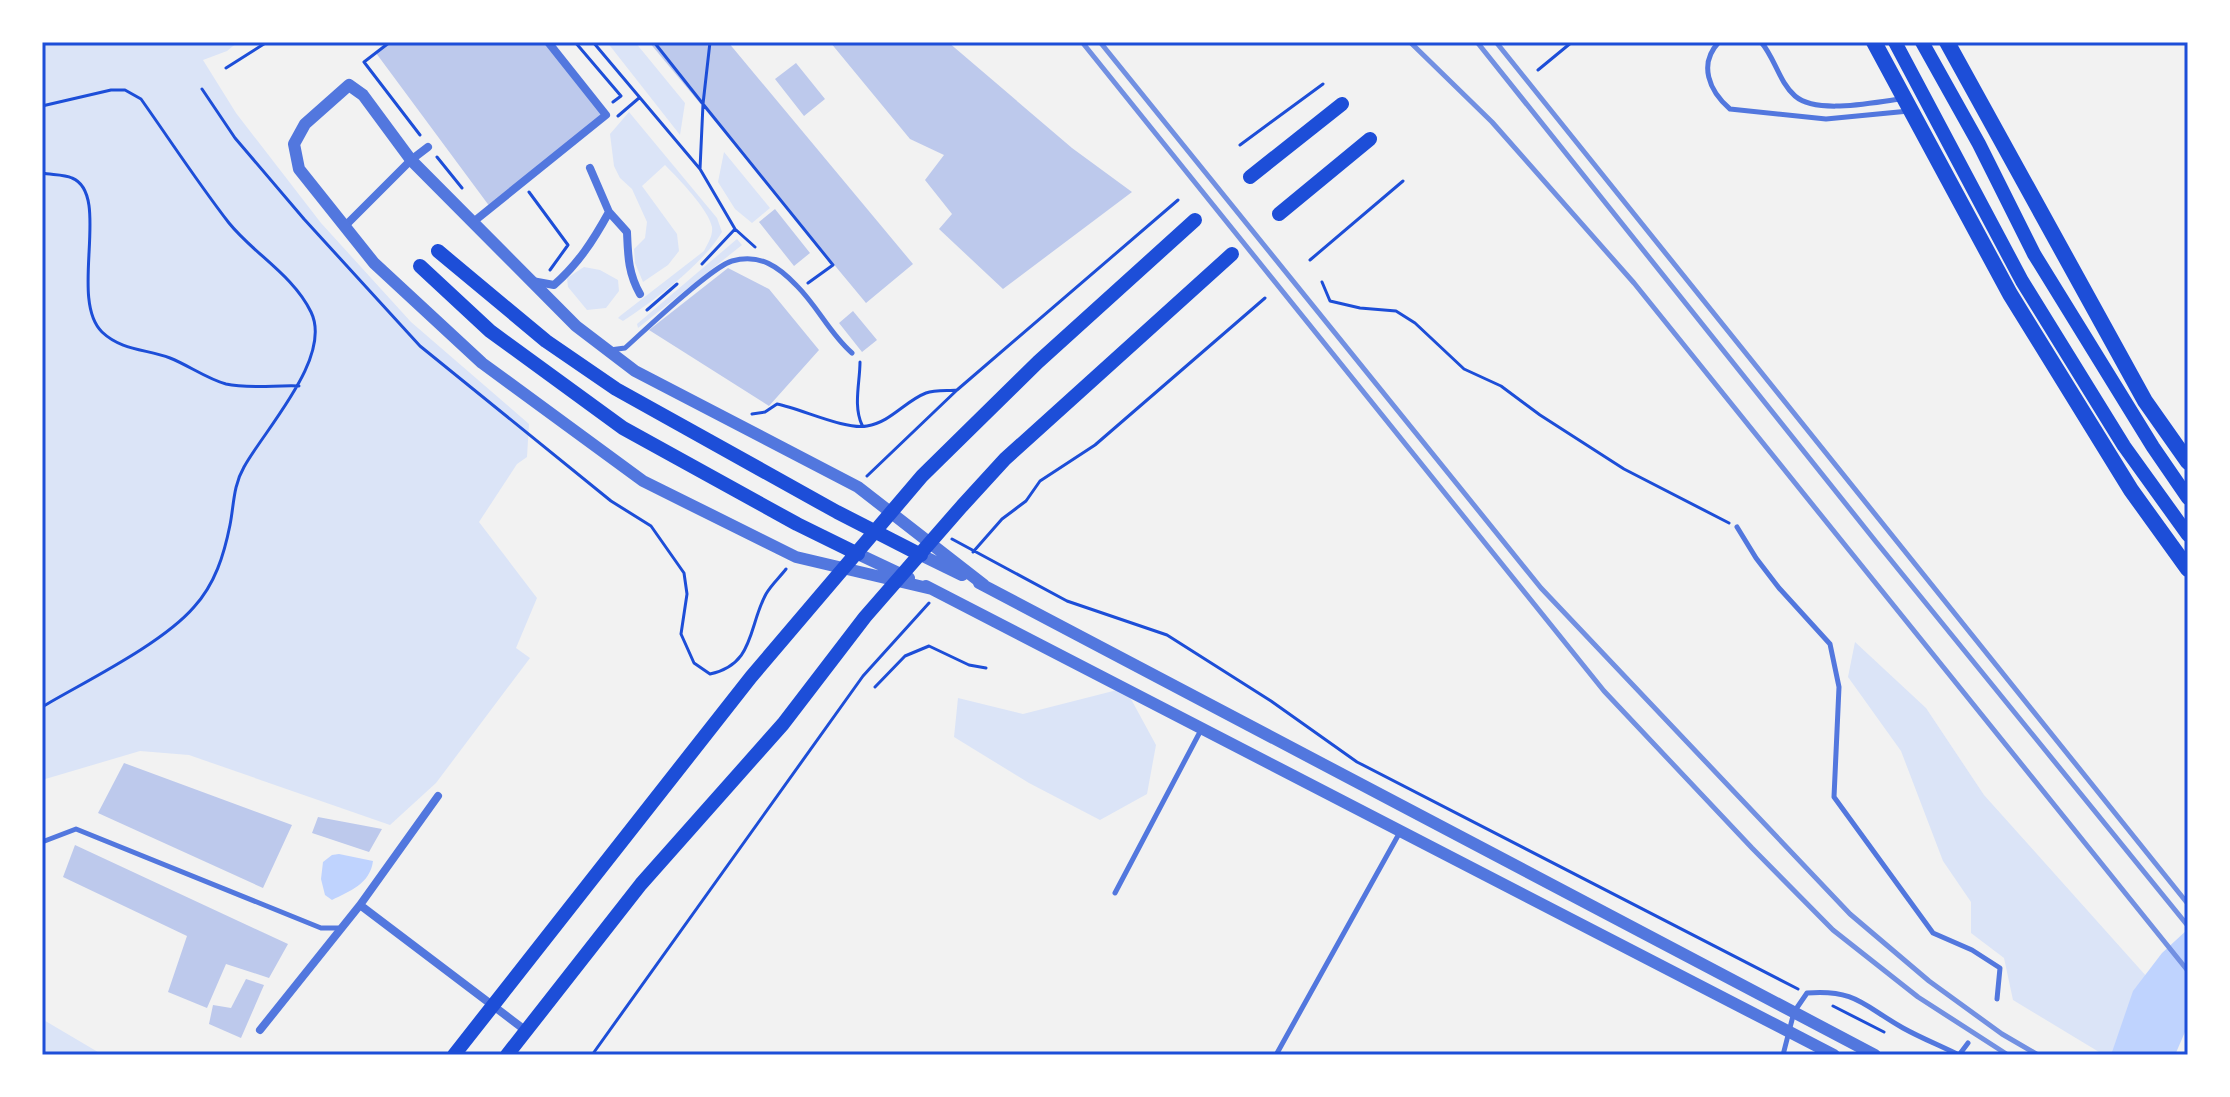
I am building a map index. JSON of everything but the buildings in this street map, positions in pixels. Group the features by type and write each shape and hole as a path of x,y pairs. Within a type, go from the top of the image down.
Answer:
{"main road":[{"path":"1874,42 2017,306 2131,490 2188,569"},
{"path":"1895,42 2022,281 2124,446 2188,535"},
{"path":"1922,42 1979,144 2034,254 2188,498"},
{"path":"1947,42 2145,401 2188,462"},
{"path":"1250,177 1342,104"},
{"path":"1279,214 1370,139"},
{"path":"454,1055 751,677 922,476 1038,362 1195,220"},
{"path":"438,251 546,341 616,389 876,532 926,549"},
{"path":"507,1055 641,884 783,724 865,617 1005,459 1232,254"},
{"path":"420,266 490,331 623,428 858,554"}],"street":[{"path":"472,223 606,115 548,42"},
{"path":"1834,1055 936,591 899,579 796,557 643,481 482,363 374,263 299,169 294,144 305,124 349,85 363,95 411,160 529,281 576,326 635,371 858,487 926,549 984,585 1875,1055"},
{"path":"344,227 428,147"},
{"path":"590,168 609,212 627,232 628,263 640,294"},
{"path":"529,281 554,285 582,256 609,212"},
{"path":"926,549 961,566 984,585"},
{"path":"858,554 899,579"},
{"path":"260,1030 360,905 438,796"},
{"path":"360,905 525,1030"}],"lane":[{"path":"1719,42 1706,60 1706,70 1723,103 1730,109 1826,119 1909,105"},
{"path":"1761,42 1787,86 1795,96 1807,103 1824,106 1909,105"},
{"path":"609,350 625,348 730,261 764,261 776,265 800,288 838,341 852,353"},
{"path":"1737,527 1779,588 1830,644 1839,687 1834,797 1933,933 1972,950 2000,968 1997,999"},
{"path":"1115,893 1201,730"},
{"path":"42,842 76,829 321,928 338,928"},
{"path":"1276,1055 1401,831"},
{"path":"1783,1055 1794,1012 1807,993 1834,991 1871,1006 1902,1027 1959,1055 1968,1043"}],"path":[{"path":"226,68 267,42"},
{"path":"390,42 364,62 483,213"},
{"path":"575,42 621,96 611,104"},
{"path":"593,42 700,169 735,229 755,246 764,261"},
{"path":"654,42 833,265 800,288"},
{"path":"700,169 710,42"},
{"path":"1538,70 1572,42"},
{"path":"1240,145 1323,84"},
{"path":"42,106 111,90 125,90 141,99 230,224 288,280 312,313 316,340 299,386 241,471 232,497 230,523 219,570 194,608 159,637 42,707"},
{"path":"614,119 639,98"},
{"path":"42,173 73,178 84,187 89,199 90,248 86,298 101,331 131,350 167,357 225,384 299,386"},
{"path":"1310,260 1403,181"},
{"path":"527,190 568,245 545,276 554,285"},
{"path":"1322,282 1330,301 1360,308 1396,311 1415,323 1464,369 1501,386 1624,469 1737,527"},
{"path":"961,566 1002,519 1026,501 1040,481 1095,445 1265,298"},
{"path":"852,353 860,358 857,393 862,425"},
{"path":"755,421 741,414 765,412 777,404 841,425 867,427 891,417 926,393 957,390"},
{"path":"941,531 973,552 1067,601 1167,635 1271,701 1357,762 1889,1034"},
{"path":"592,1055 863,676 936,591"},
{"path":"875,687 905,656 929,646 969,665 986,668"}],"shaded area":[{"path":"42,42 238,42 227,51 203,60 236,113 321,223 411,322 529,424 527,457 517,464 479,522 537,598 516,648 530,658 436,783 390,825 189,755 140,751 42,780"},
{"path":"607,42 635,42 685,103 680,135"},
{"path":"629,112 717,218 722,232 691,269 623,321 618,318 704,251 712,230 710,220 699,203 665,165 642,186 677,234 679,251 668,265 643,282 635,263 634,249 645,238 647,222 632,189 620,178 614,166 610,134"},
{"path":"724,152 770,208 752,223 735,209 718,182"},
{"path":"737,239 742,245 638,328 637,324"},
{"path":"584,267 600,270 618,280 619,291 606,308 587,310 568,287 567,278"},
{"path":"1855,642 1926,708 1984,795 2147,977 2114,1055 2104,1055 2013,1000 2004,958 1971,933 1971,902 1943,861 1901,751 1848,677"},
{"path":"1125,688 1156,745 1147,794 1100,820 1029,783 954,737 958,698 1023,714"},
{"path":"42,1019 103,1055 42,1055"}],"water":[{"path":"339,854 373,861 363,881 332,900 325,895 321,879 323,862"},
{"path":"2188,929 2188,1025 2175,1055 2111,1055 2133,991 2162,953"}],"railway":[{"path":"1082,42 1604,691 1833,930 1918,997 2008,1055"},
{"path":"1100,42 1541,588 1850,914 1929,981 2002,1034 2038,1055"},
{"path":"1410,42 1492,122 1634,283 2188,971"},
{"path":"1477,42 2188,926"},
{"path":"1496,42 2188,904"}]}
